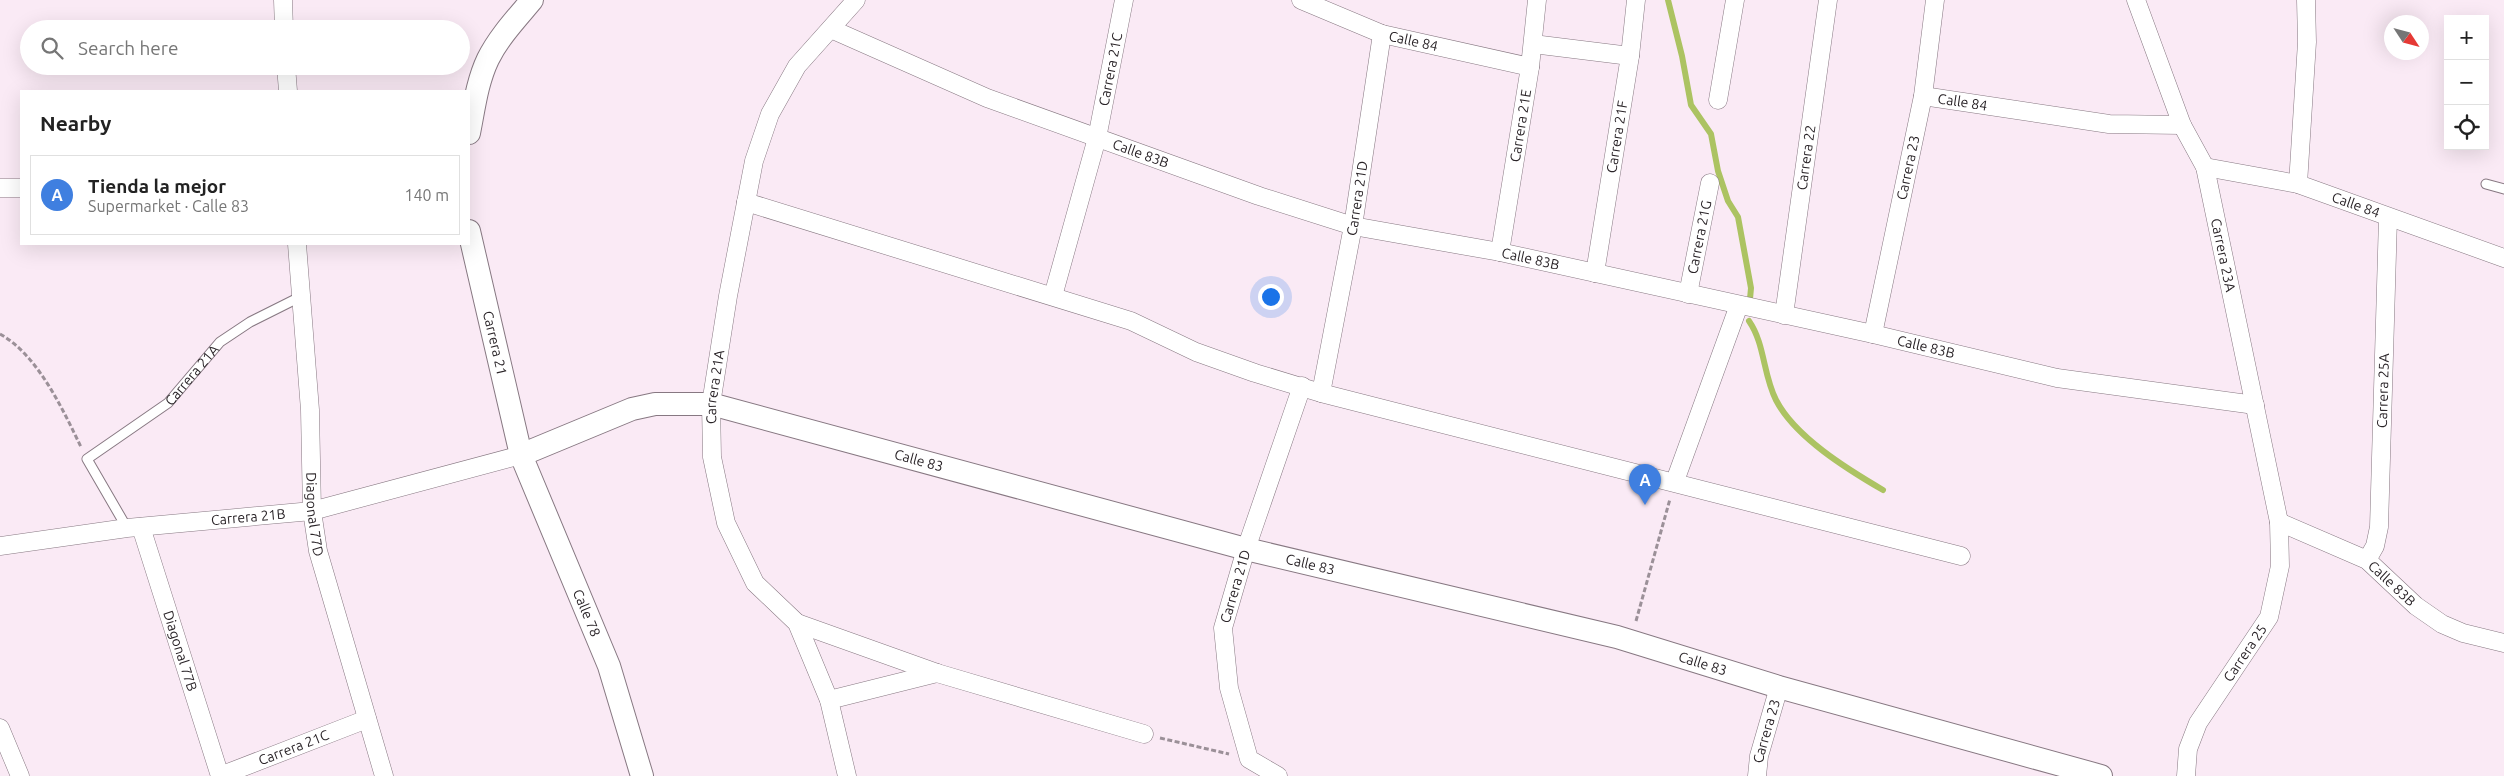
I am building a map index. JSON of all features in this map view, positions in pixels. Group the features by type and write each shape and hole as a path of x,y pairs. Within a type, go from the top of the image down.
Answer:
{"street":[{"path":"283,0 284,20"},
{"path":"470,128 479,84 488,59 506,31 532,0"},
{"name":"Carrera 21A","path":"847,776 829,700 797,623 755,582 726,523 712,457 711,404 754,161 770,114 797,66 856,0"},
{"name":"Carrera 21C","path":"1053,296 1097,138 1124,0"},
{"name":"Calle 84","path":"1304,0 1382,34 1530,67"},
{"name":"Carrera 21E","path":"1500,252 1530,67 1537,0"},
{"name":"Carrera 21F","path":"1595,273 1630,56 1636,0"},
{"path":"1718,100 1735,0"},
{"name":"Carrera 22","path":"1784,315 1828,0"},
{"name":"Carrera 23","path":"1873,334 1923,96 1935,0"},
{"name":"Carrera 23A","path":"2136,0 2182,125 2205,167 2279,522"},
{"path":"2298,184 2307,42 2306,0"},
{"name":"Calle 83B","path":"830,29 988,98 1259,196 1353,226 1500,252 1873,334 2057,378 2255,405"},
{"name":"Carrera 21D","path":"1321,393 1353,226 1382,34"},
{"path":"1533,44 1630,56"},
{"path":"287,75 288,90"},
{"name":"Calle 84","path":"1923,96 2109,124 2182,125"},
{"name":"Calle 84","path":"2205,167 2298,184 2388,218 2504,258"},
{"name":"Carrera 21G","path":"1688,294 1710,182"},
{"path":"0,188 20,188"},
{"path":"746,202 1130,320 1196,352 1255,373 1321,393 1675,481 1961,556"},
{"name":"Carrera 25A","path":"2367,560 2375,546 2379,527 2388,218"},
{"name":"Carrera 21","path":"470,235 521,455"},
{"name":"Diagonal 77D","path":"297,245 310,410 312,511 318,550 384,776"},
{"path":"1675,481 1746,306"},
{"name":"Carrera 21D","path":"1249,759 1229,688 1224,628 1246,549 1302,386"},
{"name":"Calle 83","path":"521,455 632,409 655,404 711,404 1246,549 1631,641 1779,687 2101,776"},
{"name":"Carrera 21B","path":"0,546 134,528 312,511 521,455"},
{"name":"Calle 78","path":"521,455 609,666 642,776"},
{"name":"Calle 83B","path":"2279,522 2367,560 2416,606 2442,624 2463,633 2504,643"},
{"name":"Carrera 25","path":"2186,776 2188,749 2198,723 2269,617 2280,566 2279,522"},
{"name":"Diagonal 77B","path":"134,528 220,776"},
{"path":"797,623 937,673 1144,734"},
{"path":"829,700 937,673"},
{"name":"Carrera 23","path":"1757,776 1759,756 1779,687"},
{"name":"Carrera 21C","path":"220,776 367,719"},
{"path":"0,728 20,776"},
{"path":"1249,759 1278,776"}],"lane":[{"path":"2486,184 2504,189"},
{"name":"Carrera 21A","path":"87,459 168,403 220,342 250,322 300,297"},
{"name":"Diagonal 77B","path":"87,459 134,528"}],"path":[{"path":"0,334 25,355 47,383 87,459"},
{"path":"1631,641 1675,481"},
{"path":"1144,734 1249,759"}],"waterway":[{"path":"1668,0 1682,56 1691,105 1711,134 1718,171 1728,201 1738,217 1751,288 1750,299"},
{"path":"1749,321 1758,340 1772,390 1785,414 1796,427 1823,451 1883,490"}],"place":[{"name":"Tienda la mejor","path":"1645,505"}]}
